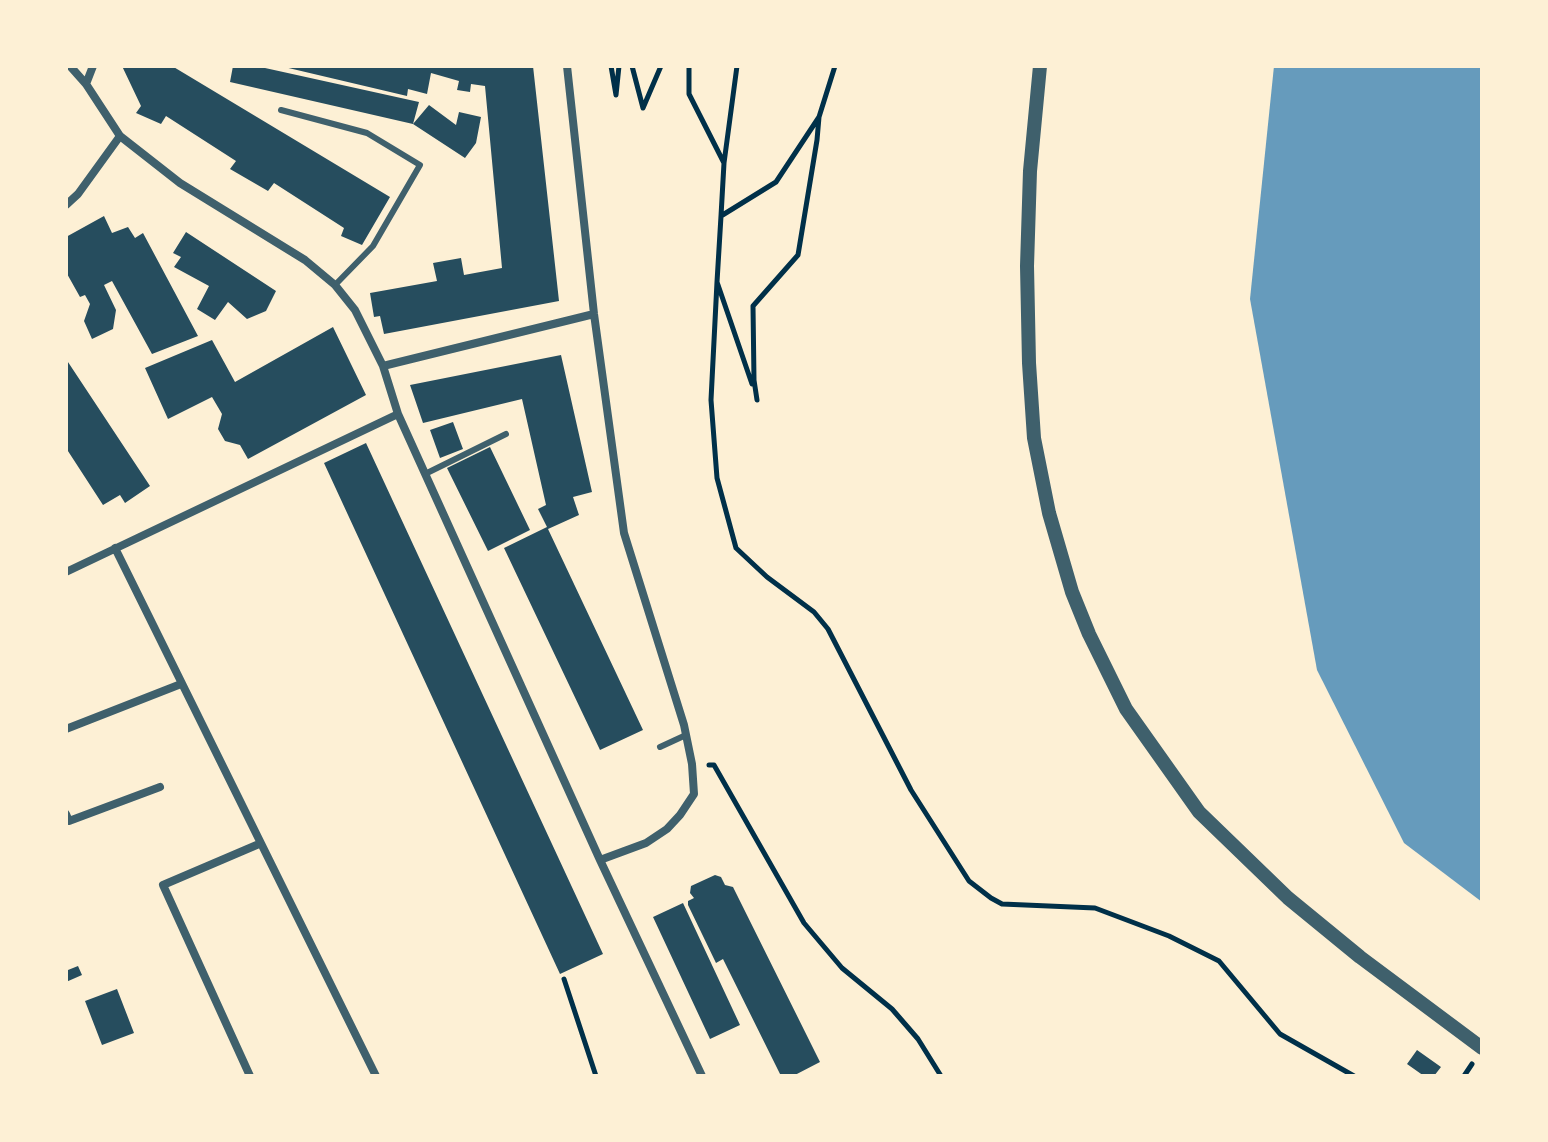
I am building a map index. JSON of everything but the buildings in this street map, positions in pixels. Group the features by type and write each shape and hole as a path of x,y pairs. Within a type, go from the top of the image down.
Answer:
{"street":[{"path":"70,66 86,84 120,136 180,183 305,260 335,285 355,310 383,366 398,414 425,474 702,1076"},
{"path":"86,84 93,66"},
{"path":"567,66 594,314 624,533 686,735 694,794 667,829 646,843 600,860"},
{"path":"1040,66 1030,171 1028,321 1034,438 1049,513 1072,592 1105,668 1126,709 1199,812 1288,898 1360,957 1482,1048"},
{"path":"66,205 78,194 120,136"},
{"path":"383,366 594,314"},
{"path":"66,572 398,414"},
{"path":"115,548 376,1076"},
{"path":"66,729 181,684"},
{"path":"66,814 69,821 160,787"},
{"path":"250,1076 163,885 259,844"}],"lane":[{"path":"281,110 367,133 420,165 373,246 335,285"},
{"path":"425,474 506,434"},
{"path":"660,747 686,735"}],"path":[{"path":"611,66 616,95 619,66"},
{"path":"632,66 643,108 661,66"},
{"path":"689,66 689,94 724,163"},
{"path":"737,66 724,163 711,400 717,478 736,548 767,577 814,612 828,629 911,790 969,881 1002,904 1095,908 1182,942 1219,961 1280,1034 1354,1076"},
{"path":"717,282 757,400 753,306 798,255 819,117 835,66"},
{"path":"721,216 776,182 819,117"},
{"path":"692,764 714,765 804,923 842,968 892,1009 918,1039 941,1076"},
{"path":"564,979 596,1076"}],"water":[{"path":"1274,66 1482,66 1482,902 1404,843 1317,670 1250,299"}]}
